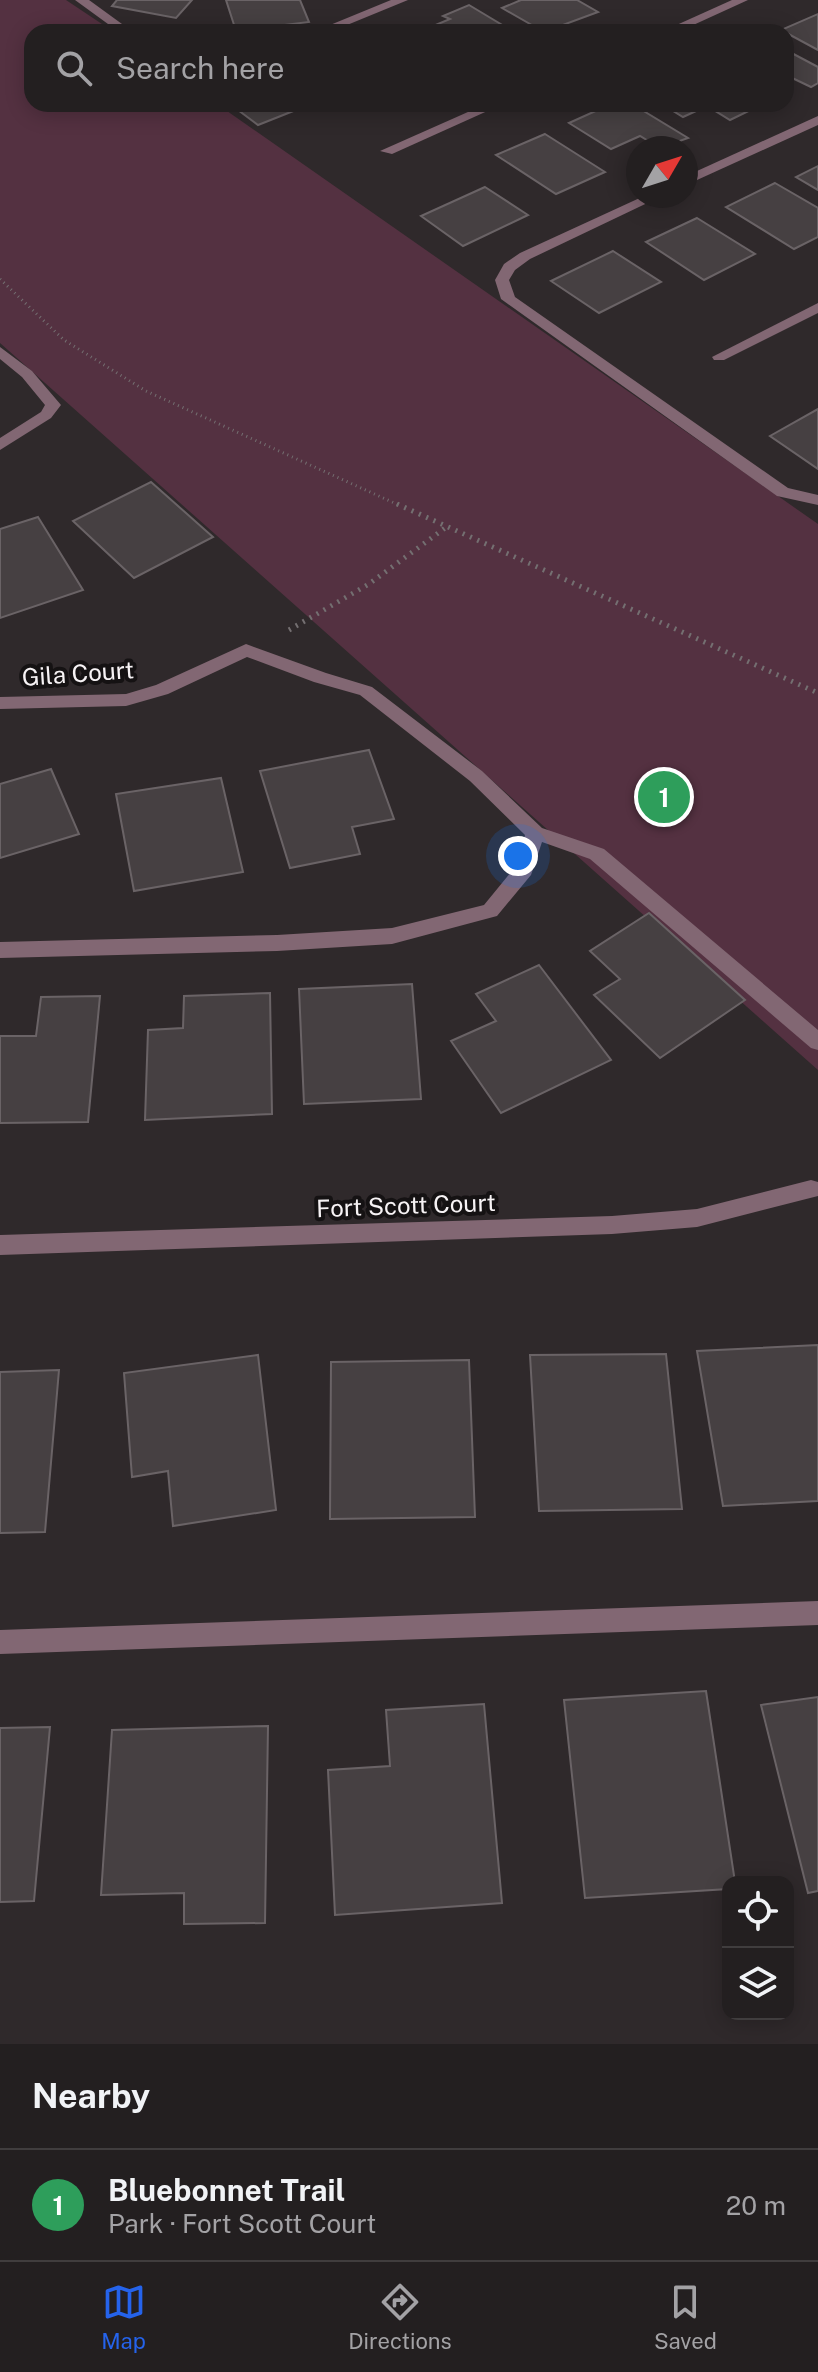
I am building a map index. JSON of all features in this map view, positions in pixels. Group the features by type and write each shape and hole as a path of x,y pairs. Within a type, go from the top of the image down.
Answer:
{"street":[{"path":"81,0 116,24"},
{"path":"340,24 402,0"},
{"path":"686,24 742,0"},
{"path":"387,151 478,112"},
{"path":"698,175 818,120"},
{"path":"630,208 509,267 502,280 508,299 783,492 818,500"},
{"path":"719,357 818,307"},
{"path":"0,351 27,374 53,405 46,415 0,445"},
{"path":"246,650 320,678 366,691 476,776 535,833 597,854 818,1042"},
{"name":"Gila Court","path":"0,703 126,700 162,690 246,650"},
{"path":"0,950 277,943 392,936 490,911 524,870 535,833"},
{"name":"Fort Scott Court","path":"0,1245 612,1225 697,1218 811,1189"},
{"path":"0,1642 818,1613"}],"path":[{"path":"0,279 64,340 146,391 818,693"},
{"path":"246,650 296,626 369,584 445,528"}],"shaded area":[{"path":"0,0 66,0 102,24 24,24 24,112 228,112 818,524 818,1070 0,343"}],"building":[{"path":"117,0 192,0 176,18 112,6"},
{"path":"226,0 300,0 309,22 293,24 234,24"},
{"path":"521,0 577,0 598,12 566,24 530,24 502,8"},
{"path":"469,5 501,24 438,24 450,19 443,16"},
{"path":"818,14 818,50 794,37 794,24"},
{"path":"794,54 818,67 818,83 811,87 794,79"},
{"path":"241,112 291,112 258,125"},
{"path":"593,112 645,112 685,136 626,136 626,142 611,149 569,123"},
{"path":"675,112 694,112 683,117"},
{"path":"717,112 747,112 730,120"},
{"path":"545,134 605,172 556,194 496,155"},
{"path":"818,166 818,190 796,177"},
{"path":"775,183 818,208 818,237 794,249 726,207"},
{"path":"485,187 528,215 463,246 421,216"},
{"path":"697,218 755,254 704,280 646,242"},
{"path":"613,251 661,282 599,313 551,281"},
{"path":"818,409 818,469 770,436"},
{"path":"151,482 213,537 134,578 73,521"},
{"path":"38,517 83,590 0,618 0,529"},
{"path":"369,750 394,819 352,827 360,854 290,868 260,771"},
{"path":"51,769 79,834 0,858 0,784"},
{"path":"221,778 243,872 134,891 116,794"},
{"path":"649,913 745,1000 660,1058 594,995 620,979 590,951"},
{"path":"539,965 611,1060 501,1113 451,1041 496,1021 476,994"},
{"path":"412,984 421,1099 304,1104 299,989"},
{"path":"270,993 272,1114 145,1120 148,1030 183,1028 184,996"},
{"path":"100,996 88,1122 0,1123 0,1036 36,1036 41,997"},
{"path":"818,1345 818,1501 723,1506 697,1351"},
{"path":"666,1354 682,1509 539,1511 530,1355"},
{"path":"258,1355 276,1510 173,1526 168,1471 132,1477 124,1373"},
{"path":"469,1360 475,1517 330,1519 331,1362"},
{"path":"59,1370 45,1532 0,1533 0,1372"},
{"path":"706,1691 734,1876 722,1876 722,1889 585,1898 564,1700"},
{"path":"818,1697 818,1891 808,1893 761,1705"},
{"path":"484,1704 502,1903 335,1915 328,1770 390,1766 386,1710"},
{"path":"268,1726 265,1923 184,1924 184,1893 101,1895 112,1730"},
{"path":"50,1727 34,1901 0,1902 0,1728"}],"place":[{"name":"Bluebonnet Trail","path":"664,797"}]}
